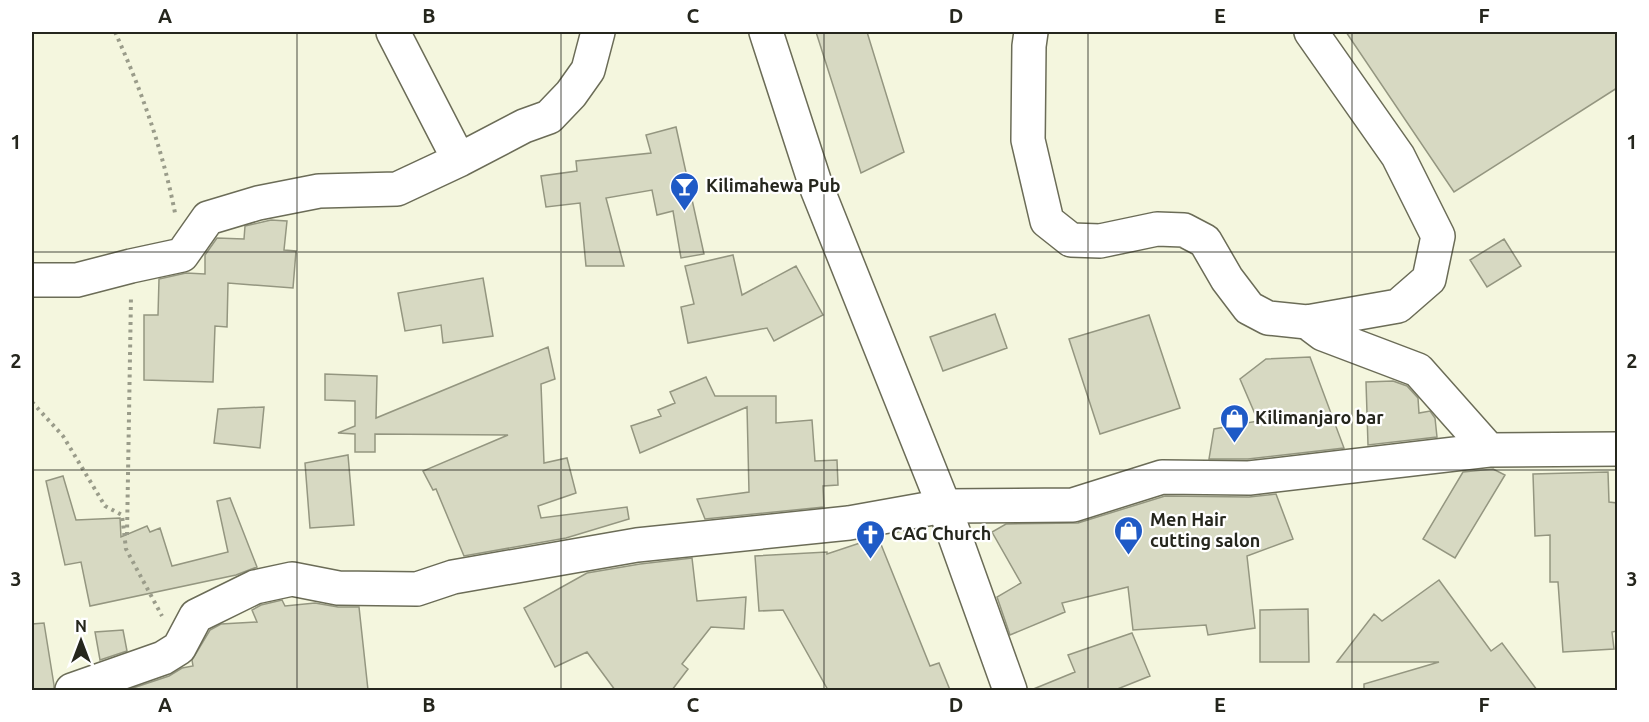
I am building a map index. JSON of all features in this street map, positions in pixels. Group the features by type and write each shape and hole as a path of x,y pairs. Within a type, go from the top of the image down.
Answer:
{"street":[{"path":"393,32 459,160"},
{"path":"32,280 77,280 182,255 208,218 258,203 319,191 397,189 524,126 549,117 571,94 588,70 598,32"},
{"path":"766,32 816,186 944,506 1010,690"},
{"path":"1032,32 1029,46 1028,141 1047,221 1071,240 1100,241 1157,228 1184,230 1205,241 1227,279 1249,308 1268,318 1307,322 1398,306 1429,279 1438,236 1398,156 1311,32"},
{"path":"1307,322 1323,334 1418,370 1489,450"},
{"path":"72,690 163,658 179,648 196,616 255,587 292,579 338,588 417,589 453,577 614,549 849,523 944,506 1073,506 1162,477 1249,478 1489,450 1617,449"}],"path":[{"path":"115,32 130,65 171,190 182,255"},
{"path":"126,549 131,266"},
{"path":"32,402 63,435 105,506 122,514 126,549 179,648"}],"building":[{"path":"816,32 867,32 904,152 861,173"},
{"path":"1346,32 1617,32 1617,88 1454,192"},
{"path":"676,127 704,254 681,258 673,211 657,215 652,190 606,198 624,266 586,266 580,203 546,207 541,176 577,171 576,161 651,153 646,135"},
{"path":"271,220 287,221 284,250 296,251 293,288 228,283 227,327 215,326 213,382 144,380 144,315 158,315 159,279 186,273 205,274 205,255 217,238 244,239 245,226"},
{"path":"1504,239 1521,266 1487,287 1470,260"},
{"path":"733,255 742,295 796,266 823,315 774,341 767,328 688,343 681,307 694,304 685,266"},
{"path":"483,278 493,336 443,343 441,325 405,331 398,293"},
{"path":"995,314 1007,348 943,371 930,337"},
{"path":"1149,315 1180,408 1100,434 1069,339"},
{"path":"548,347 555,379 541,384 544,463 567,458 576,493 538,506 541,518 627,507 629,519 566,538 464,556 436,489 433,490 423,471 508,435 375,434 375,452 355,452 355,434 338,433 355,426 355,401 325,400 325,374 377,376 376,418"},
{"path":"1310,357 1344,448 1248,459 1209,459 1214,429 1258,421 1240,379 1266,359"},
{"path":"706,377 715,396 776,396 776,423 812,420 815,461 837,460 838,485 823,486 824,507 705,519 697,499 749,492 747,407 640,453 631,426 661,416 658,410 675,403 670,392"},
{"path":"1393,381 1407,386 1418,398 1419,413 1430,411 1435,418 1437,437 1368,445 1366,382"},
{"path":"264,407 260,448 214,443 218,409"},
{"path":"348,455 354,525 310,528 305,463"},
{"path":"1493,469 1505,475 1455,558 1423,539 1463,472"},
{"path":"1608,472 1609,502 1617,503 1617,631 1612,632 1614,649 1563,652 1558,582 1550,582 1550,535 1535,536 1533,474"},
{"path":"63,476 76,520 120,518 121,537 147,526 150,532 160,528 172,566 228,552 217,501 230,498 257,567 236,575 90,606 81,562 65,565 46,481"},
{"path":"1276,494 1293,539 1247,556 1255,628 1208,635 1206,625 1133,630 1128,587 1062,603 1065,612 1010,635 997,597 1021,583 992,532 1006,524 1078,523 1165,496 1249,497"},
{"path":"878,537 930,666 939,663 950,690 828,690 783,610 759,611 755,556 827,552 827,554"},
{"path":"692,558 697,601 746,597 744,629 711,627 682,664 688,669 672,690 615,690 587,652 555,667 524,608 587,573"},
{"path":"1439,580 1491,651 1502,643 1537,690 1364,690 1364,684 1439,662 1337,662 1374,614 1382,621"},
{"path":"282,600 285,606 315,603 338,607 359,607 368,690 127,690 169,676 182,668 193,666 192,660 210,630 221,624 257,622 252,610 261,605"},
{"path":"1308,609 1309,662 1260,662 1260,610"},
{"path":"44,623 54,690 32,690 32,624"},
{"path":"123,630 127,651 100,660 95,632"},
{"path":"1132,633 1150,676 1115,690 1031,690 1075,672 1068,655"}],"place":[{"name":"Kilimahewa Pub","path":"685,212"},
{"name":"Kilimanjaro bar","path":"1234,444"},
{"name":"Men Hair cutting salon","path":"1129,556"},
{"name":"CAG Church","path":"870,560"}]}
